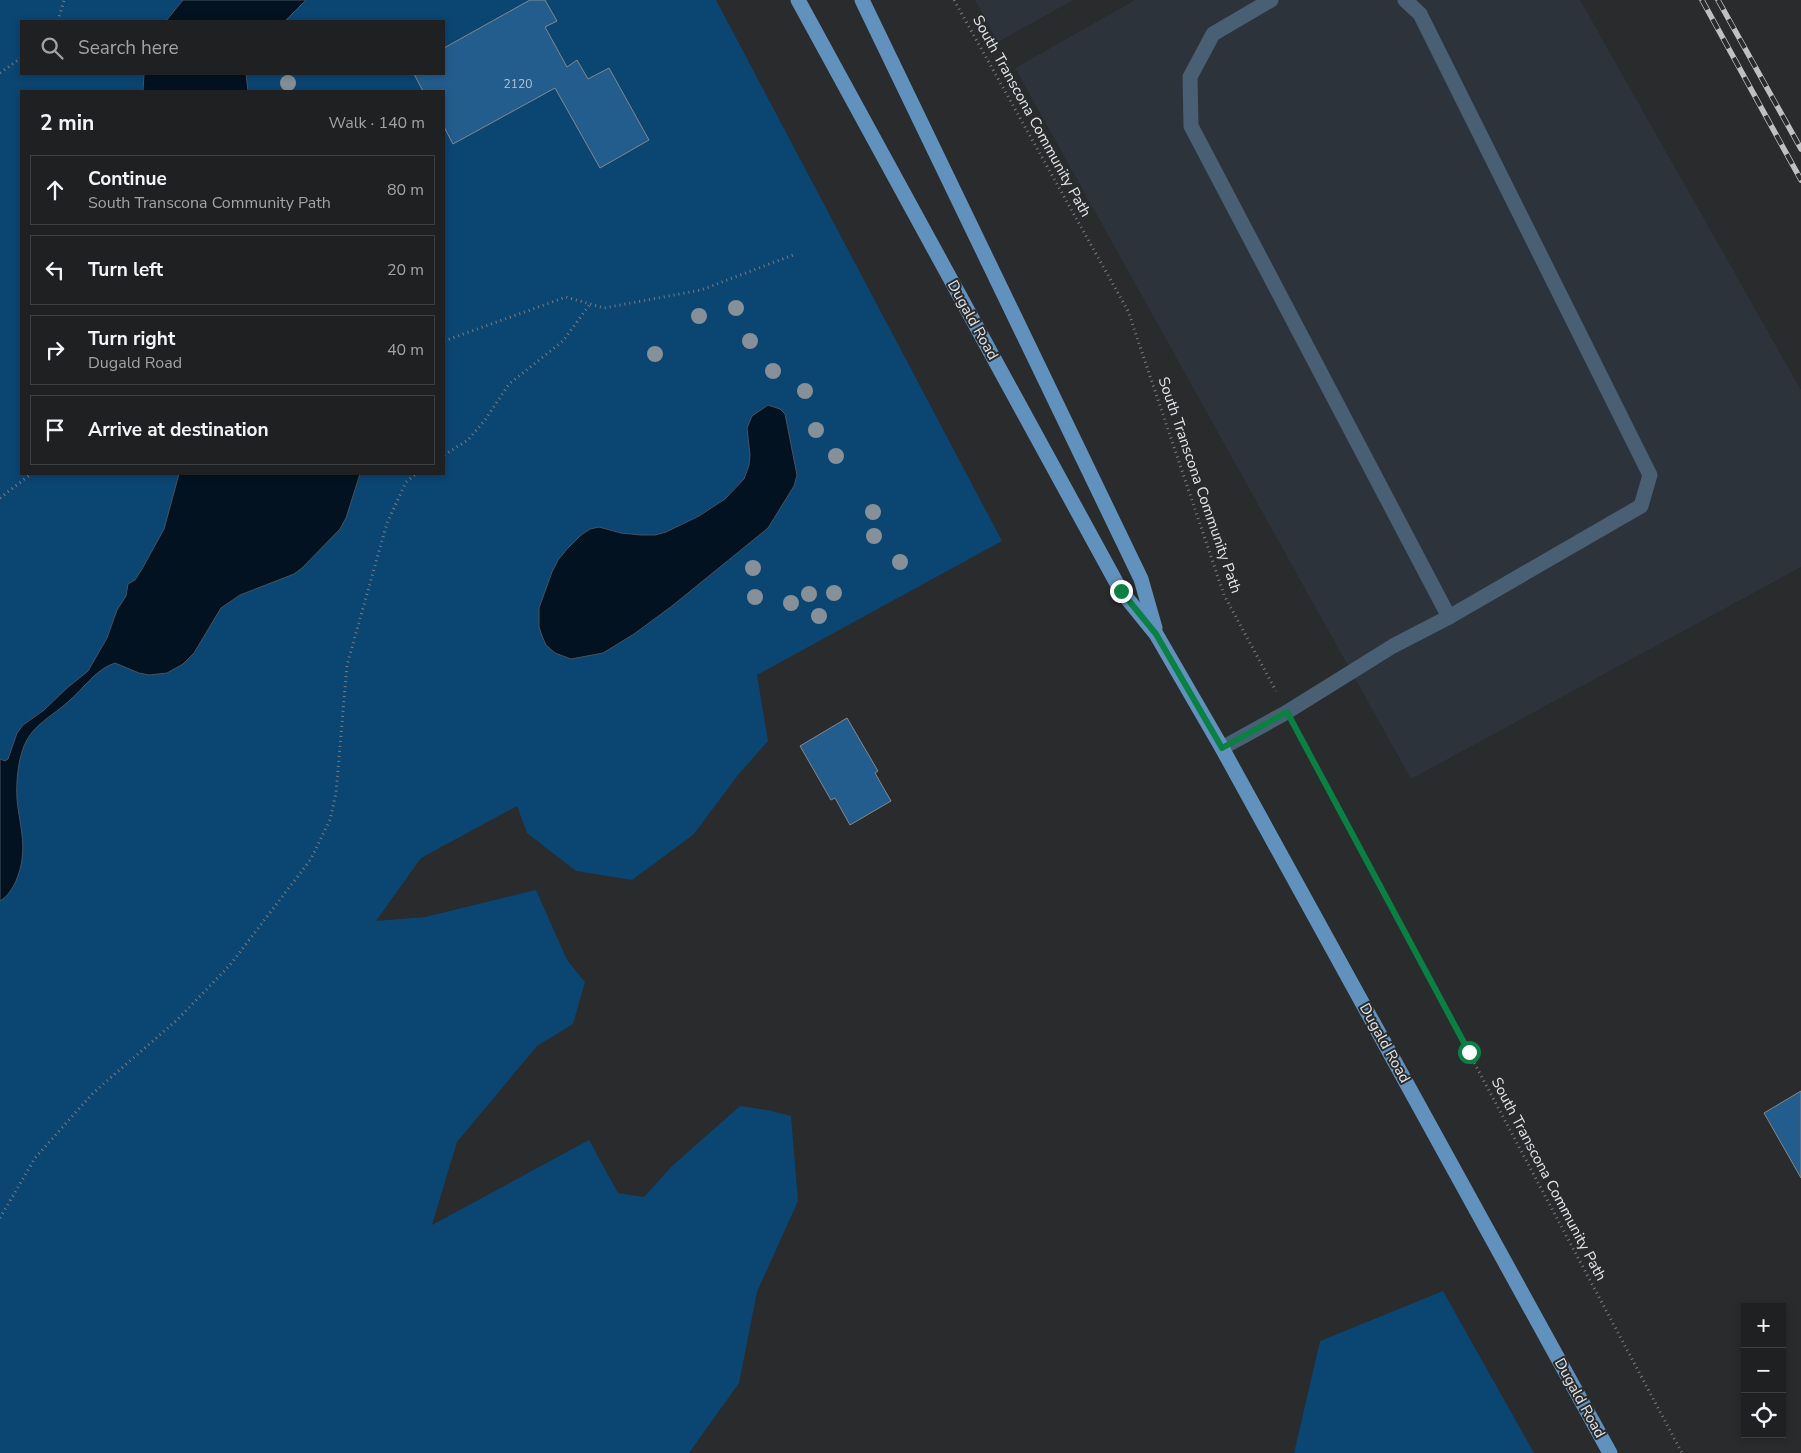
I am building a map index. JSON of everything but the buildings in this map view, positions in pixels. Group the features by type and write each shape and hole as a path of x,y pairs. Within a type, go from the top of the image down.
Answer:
{"main road":[{"name":"Dugald Road","path":"798,0 1121,591 1156,634 1222,748 1610,1453"},
{"name":"Dugald Road","path":"862,0 1140,579 1156,634"}],"lane":[{"path":"1271,0 1213,34 1190,77 1191,126 1450,618"},
{"path":"1222,748 1287,712 1393,646 1450,618 1641,506 1650,475 1420,14 1405,0"}],"path":[{"path":"58,20 64,0"},
{"name":"South Transcona Community Path","path":"954,0 1128,311 1224,595 1682,1453"},
{"path":"0,73 20,59"},
{"path":"445,341 566,297 604,308 701,290 793,254"},
{"path":"445,454 468,440 485,420 509,384 563,341 590,304"},
{"path":"0,498 30,475"},
{"path":"0,1218 35,1158 93,1094 177,1020 230,965 311,859 330,820 336,793 350,656 387,523 406,482 415,475"}],"shaded area":[{"path":"0,0 716,0 1002,541 757,675 768,741 738,775 694,834 632,880 576,871 527,833 517,806 421,858 376,921 425,917 536,890 567,960 585,982 573,1024 537,1046 457,1142 432,1225 589,1140 618,1193 644,1197 671,1167 740,1106 791,1116 798,1201 757,1292 739,1383 689,1453 0,1453"},
{"path":"183,0 306,0 286,20 167,20"},
{"path":"975,0 1073,0 998,42"},
{"path":"1135,0 1580,0 1801,390 1801,567 1411,779 1015,68"},
{"path":"144,75 246,75 248,90 143,90"},
{"path":"768,405 780,409 785,414 797,475 794,486 768,528 672,606 634,634 603,653 571,659 555,653 546,645 539,627 539,608 552,572 558,560 567,549 581,535 590,529 599,527 621,533 641,535 655,535 666,532 699,516 725,499 744,479 749,465 750,455 747,428 752,416"},
{"path":"179,475 360,475 346,518 340,529 294,574 240,595 221,608 194,653 183,664 167,673 149,675 115,663 108,666 96,674 69,701 32,732 22,752 17,779 17,799 23,849 20,870 8,895 0,901 0,759 5,761 8,759 17,733 23,725 44,710 88,671 107,638 117,610 126,596 128,584 135,580 164,529"},
{"path":"1443,1291 1534,1453 1294,1453 1320,1341"}],"railway":[{"path":"1702,0 1801,180"},
{"path":"1718,0 1801,149"}],"route":[{"path":"1121,591 1156,634 1222,748 1287,712 1469,1052"}]}
